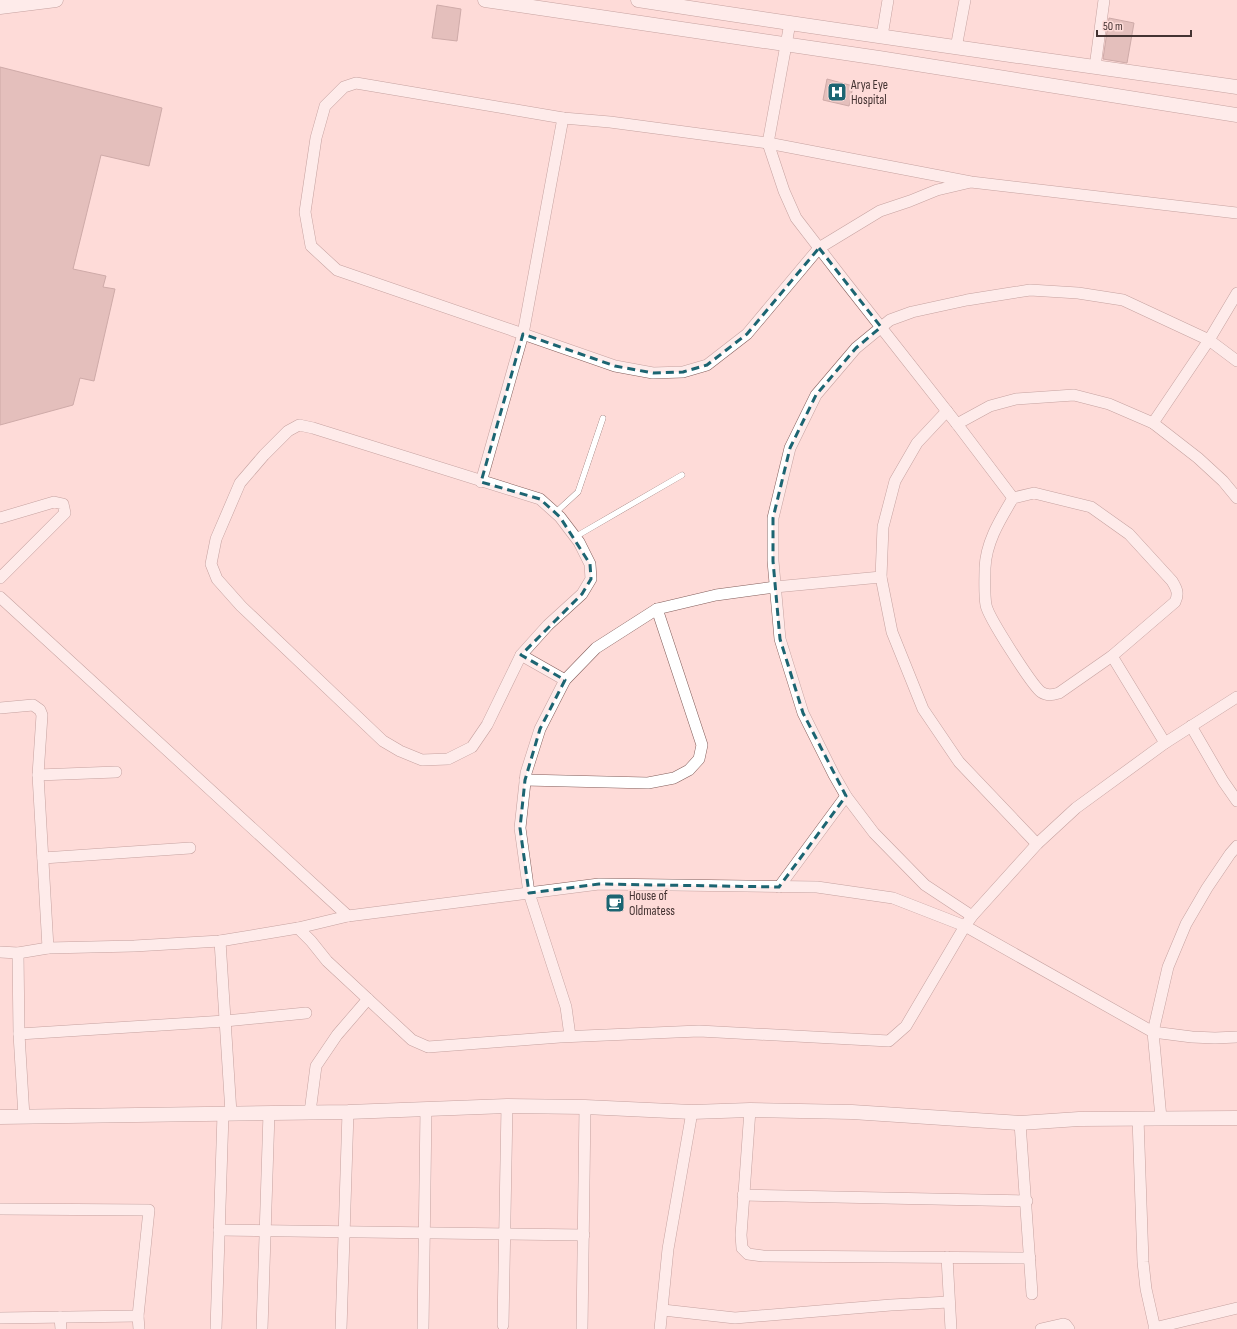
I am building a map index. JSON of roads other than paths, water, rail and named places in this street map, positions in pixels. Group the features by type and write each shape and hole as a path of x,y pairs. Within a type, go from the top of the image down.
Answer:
{"street":[{"path":"0,7 56,0"},
{"path":"485,0 786,44 1237,115"},
{"path":"638,0 956,48 1237,87"},
{"path":"882,36 888,0"},
{"path":"956,48 965,0"},
{"path":"1095,67 1104,0"},
{"path":"790,23 768,143 784,191 796,218 1013,498"},
{"path":"971,182 937,190 880,212 819,248 747,334 706,366 683,372 653,373 615,366 337,270 311,246 305,212 316,138 325,106 344,86 356,83 563,118 610,122 768,143 971,182 1237,213"},
{"path":"481,482 523,334 563,118"},
{"path":"972,916 925,885 874,832 846,796 834,776 803,713 780,639 772,561 773,518 790,448 816,395 856,348 890,320 912,312 967,300 1030,290 1078,292 1123,300 1210,340 1237,361"},
{"path":"1153,423 1210,340 1237,293"},
{"path":"957,424 990,406 1016,399 1074,395 1109,404 1153,423 1198,458 1223,481 1237,498"},
{"path":"947,411 916,443 895,481 883,527 881,577 892,632 924,709 959,762 1037,844"},
{"path":"299,425 313,428 481,482 540,500 560,517 575,537 590,564 591,579 582,594 548,625 521,655 487,725 472,747 448,759 422,760 400,751 383,741 241,606 217,579 211,564 216,539 240,483 264,455 288,431 299,425"},
{"path":"1034,493 1091,507 1129,534 1172,581 1178,596 1175,602 1112,656 1059,693 1049,695 1043,693 1035,686 1005,640 986,606 985,567 992,534 1013,498 1034,493"},
{"path":"0,518 54,502 63,504 65,513 0,578"},
{"path":"570,1036 566,1007 529,893 520,828 526,773 540,729 565,680 596,648 657,609 716,595 775,586 881,577"},
{"path":"0,597 348,916"},
{"path":"525,780 648,783 674,778 689,770 699,759 702,745 657,609"},
{"path":"521,655 565,680"},
{"path":"1112,656 1166,743"},
{"path":"298,928 327,961 412,1040 428,1047 570,1036 700,1031 889,1041 906,1026 972,916 1037,844 1076,808 1166,743 1237,697"},
{"path":"0,708 33,705 40,710 42,715 38,775 48,948"},
{"path":"1191,726 1223,781 1237,801"},
{"path":"38,775 116,772"},
{"path":"780,886 846,796"},
{"path":"1161,1118 1153,1032 1168,967 1186,924 1207,888 1237,846"},
{"path":"43,858 190,848"},
{"path":"0,952 18,953 48,948 134,946 220,941 298,928 348,916 599,884 816,887 892,898 965,926 1153,1032 1192,1037 1237,1037"},
{"path":"216,1329 219,1230 227,1113 225,1020 220,941"},
{"path":"18,953 19,1034 24,1117"},
{"path":"310,1112 316,1066 337,1035 368,999"},
{"path":"19,1034 306,1013"},
{"path":"0,1117 348,1112 507,1106 585,1107 692,1112 750,1110 852,1112 1020,1123 1079,1119 1237,1118"},
{"path":"503,1325 507,1106"},
{"path":"582,1329 585,1107"},
{"path":"423,1329 426,1109"},
{"path":"750,1110 741,1234 742,1248 748,1254 763,1256 1030,1258"},
{"path":"341,1329 348,1112"},
{"path":"660,1329 668,1249 692,1112"},
{"path":"262,1329 268,1113"},
{"path":"1138,1118 1143,1262 1146,1289 1154,1329 1237,1308"},
{"path":"1020,1123 1032,1294"},
{"path":"743,1195 1026,1201"},
{"path":"0,1209 149,1210 138,1316 139,1329"},
{"path":"219,1230 584,1236"},
{"path":"947,1257 951,1329"},
{"path":"663,1310 735,1318 891,1305 949,1302"},
{"path":"0,1318 138,1316"},
{"path":"60,1317 60,1329"},
{"path":"1041,1329 1063,1324 1069,1329"}],"lane":[{"path":"555,513 578,492 603,418"},
{"path":"575,537 682,475"}],"place":[{"name":"Arya Eye Hospital","path":"837,92"},
{"name":"House of Oldmatess","path":"615,903"}]}
